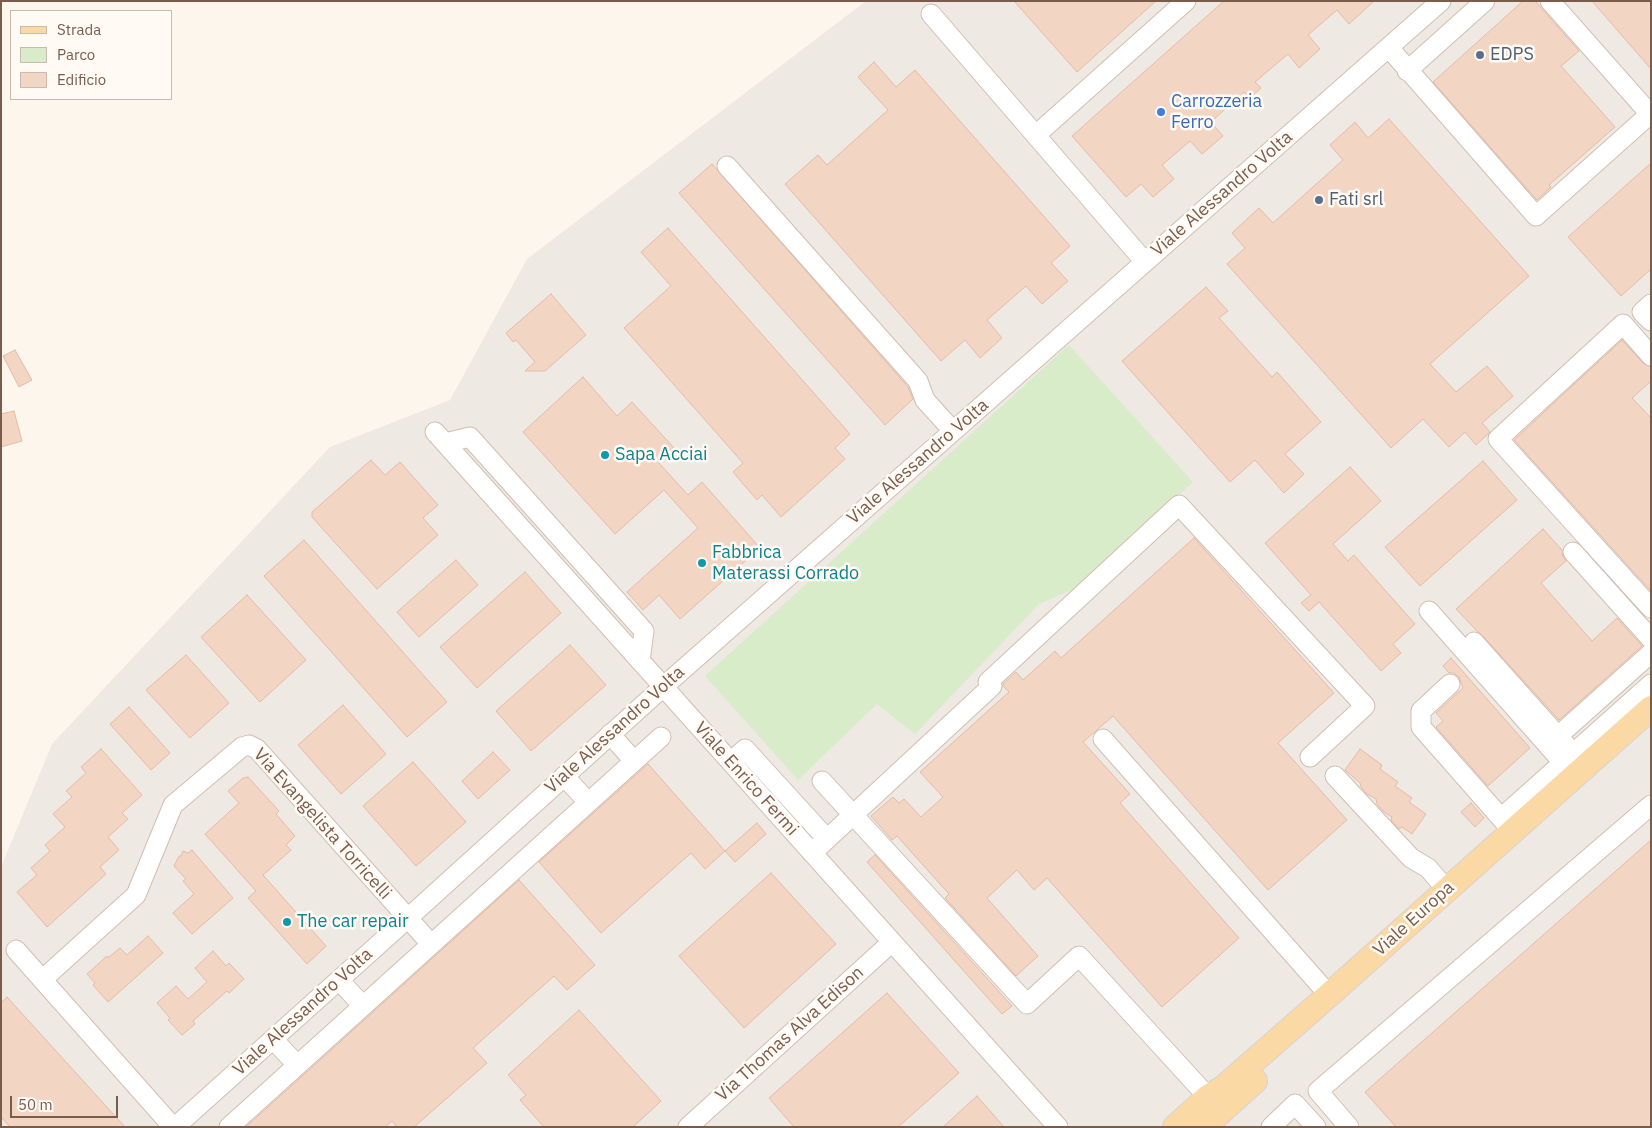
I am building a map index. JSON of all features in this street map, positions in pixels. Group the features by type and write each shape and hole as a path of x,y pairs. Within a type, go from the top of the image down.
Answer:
{"main road":[{"name":"Viale Europa","path":"1176,1127 1208,1097 1223,1088 1447,890 1507,824 1570,768 1651,708"},
{"name":"Viale Europa","path":"1204,1127 1651,729"}],"street":[{"path":"1036,135 1186,1"},
{"name":"Viale Alessandro Volta","path":"174,1127 662,687 1441,1"},
{"path":"1407,71 1485,1"},
{"path":"1389,48 1407,71 1536,216 1650,114 1550,1"},
{"path":"931,14 1146,262"},
{"path":"727,166 918,381 925,400 952,432"},
{"path":"1651,304 1642,312 1651,321"},
{"path":"1651,356 1623,324 1498,439 1651,608"},
{"name":"Viale Enrico Fermi","path":"440,438 1058,1127"},
{"path":"812,853 992,686 988,682 1179,504 1365,706 1310,757"},
{"path":"1573,552 1651,639"},
{"path":"1429,611 1553,740"},
{"path":"1474,642 1553,740 1570,768"},
{"path":"1553,740 1651,653"},
{"path":"1456,656 1570,768"},
{"path":"1450,684 1421,711 1420,727 1507,824"},
{"path":"1570,768 1651,684"},
{"path":"610,734 634,761"},
{"path":"229,1127 661,737"},
{"path":"1103,739 1329,995"},
{"name":"Via Evangelista Torricelli","path":"42,979 136,895 173,805 242,746 249,745 257,749 408,918"},
{"path":"731,762 745,749 827,839"},
{"path":"564,776 588,802"},
{"path":"1335,776 1411,858 1428,868 1447,890"},
{"path":"822,782 1027,1004 1080,956 1208,1097"},
{"path":"1349,1127 1318,1091 1651,805"},
{"path":"408,918 431,944"},
{"name":"Via Thomas Alva Edison","path":"688,1127 892,942"},
{"path":"16,950 174,1127"},
{"path":"339,980 363,1006"},
{"path":"273,1039 297,1066"},
{"path":"1271,1127 1296,1104 1316,1127"}],"shaded area":[{"path":"866,1 1651,1 1651,1127 1,1127 1,867 52,744 330,447 450,400 527,259"}],"green space":[{"path":"1069,345 1193,482 1076,588 1039,604 915,734 877,704 798,780 705,676"}],"building":[{"path":"1014,1 1156,1 1077,72"},
{"path":"1224,1 1374,1 1349,24 1337,10 1308,35 1320,49 1299,68 1288,54 1255,82 1261,88 1250,98 1244,92 1211,122 1223,136 1202,154 1190,141 1162,165 1174,179 1153,197 1141,184 1126,197 1072,136"},
{"path":"1523,1 1535,1 1579,51 1561,66 1615,127 1549,185 1551,187 1537,200 1433,82"},
{"path":"1592,1 1651,1 1651,69"},
{"path":"874,62 896,87 915,70 1070,246 1051,263 1068,281 1042,304 1026,286 987,320 1002,338 980,358 965,340 941,361 785,184 818,155 827,165 888,110 858,77"},
{"path":"1389,119 1529,276 1430,364 1456,392 1487,366 1513,396 1482,423 1490,432 1476,445 1465,432 1449,447 1423,419 1391,448 1227,264 1245,248 1232,233 1259,208 1273,223 1343,160 1330,145 1355,122 1368,138"},
{"path":"1651,163 1651,269 1621,296 1568,237"},
{"path":"712,164 908,387 913,399 885,425 679,193"},
{"path":"668,228 850,434 835,448 845,459 781,517 762,495 757,500 733,472 743,463 624,328 671,286 641,252"},
{"path":"1206,287 1228,311 1219,318 1272,377 1277,372 1321,422 1285,454 1304,474 1284,493 1255,460 1230,482 1122,361"},
{"path":"551,294 586,335 545,371 525,371 535,362 516,340 513,342 506,333"},
{"path":"1622,340 1643,363 1651,367 1651,381 1632,398 1651,418 1651,591 1514,440"},
{"path":"15,350 32,380 19,387 3,356"},
{"name":"Sapa Acciai","path":"583,377 617,416 632,402 674,448 658,462 688,495 702,482 760,548 680,619 659,595 643,610 627,592 698,528 664,490 615,534 523,432"},
{"path":"14,411 22,441 1,447 1,414"},
{"path":"371,460 385,475 400,462 438,505 423,518 438,535 377,589 312,517 312,512"},
{"path":"1483,461 1517,500 1420,586 1385,547"},
{"path":"1350,467 1381,501 1333,544 1348,561 1354,555 1415,624 1393,644 1401,653 1381,671 1319,602 1309,611 1301,603 1311,595 1265,543"},
{"path":"1543,529 1562,550 1562,555 1566,561 1541,583 1592,641 1617,618 1642,646 1559,720 1456,609"},
{"path":"1194,538 1334,693 1278,743 1347,820 1268,890 1113,716 1083,742 1130,794 1120,803 1239,938 1162,1007 1047,878 1034,890 1017,870 987,898 1038,956 1016,976 945,898 949,894 897,836 892,840 871,816 893,797 899,803 904,799 921,817 943,797 920,772 1009,692 1003,684 1016,672 1023,680 1055,651 1061,658"},
{"path":"304,540 447,702 407,737 264,576"},
{"path":"456,560 478,585 419,637 397,612"},
{"path":"525,572 561,613 477,688 440,647"},
{"path":"247,595 306,660 260,702 201,637"},
{"path":"570,645 606,685 531,751 496,711"},
{"path":"186,655 229,703 190,738 146,690"},
{"path":"1451,658 1530,748 1488,786 1436,727 1443,721 1436,713 1463,688 1459,677 1454,673 1449,673 1443,666"},
{"path":"343,705 386,754 341,794 298,745"},
{"path":"129,707 170,753 151,770 110,724"},
{"path":"101,749 142,795 122,813 128,819 108,837 119,850 100,867 106,874 47,927 17,892 37,875 31,868 50,851 45,845 65,827 53,814 72,797 66,791 86,773 81,767"},
{"path":"1360,749 1382,765 1380,769 1398,782 1395,786 1412,798 1409,802 1426,814 1412,834 1402,827 1399,829 1391,820 1392,817 1377,804 1376,799 1367,794 1360,783 1345,770"},
{"path":"493,752 510,770 478,799 462,781"},
{"path":"413,762 466,822 416,866 363,806"},
{"path":"648,764 725,851 705,869 691,853 601,933 539,862"},
{"path":"248,777 279,811 276,814 295,836 286,845 291,850 263,875 326,946 307,964 248,898 256,891 205,834 239,803 228,791 243,778"},
{"path":"1471,803 1484,818 1475,827 1461,812"},
{"path":"757,823 766,834 735,862 725,851"},
{"path":"1651,840 1651,1127 1396,1127 1365,1092"},
{"path":"192,850 233,898 192,934 173,913 194,894 183,881 186,879 174,866 183,851 188,853"},
{"path":"875,855 1012,1006 1002,1014 867,862"},
{"path":"771,873 836,944 744,1028 679,956"},
{"path":"519,880 595,965 567,990 554,976 473,1048 487,1063 414,1127 397,1127 392,1121 385,1127 246,1127"},
{"path":"148,936 163,953 108,1002 93,985 95,983 87,974 107,956 108,958 120,948 127,955"},
{"path":"213,951 226,966 229,963 244,979 229,993 227,991 193,1021 195,1024 182,1035 168,1020 170,1018 157,1003 176,986 188,999 207,982 195,968"},
{"path":"887,993 959,1073 898,1127 794,1127 769,1098"},
{"path":"7,997 125,1127 10,1127 1,1117 1,1003"},
{"path":"579,1010 661,1101 633,1127 544,1127 520,1100 526,1095 508,1075"},
{"path":"977,1096 1004,1127 943,1127"}],"place":[{"name":"EDPS","path":"1480,55"},
{"name":"Carrozzeria Ferro","path":"1161,112"},
{"name":"Fati srl","path":"1319,200"},
{"name":"Sapa Acciai","path":"605,455"},
{"name":"Fabbrica Materassi Corrado","path":"702,563"},
{"name":"The car repair","path":"287,922"}]}
